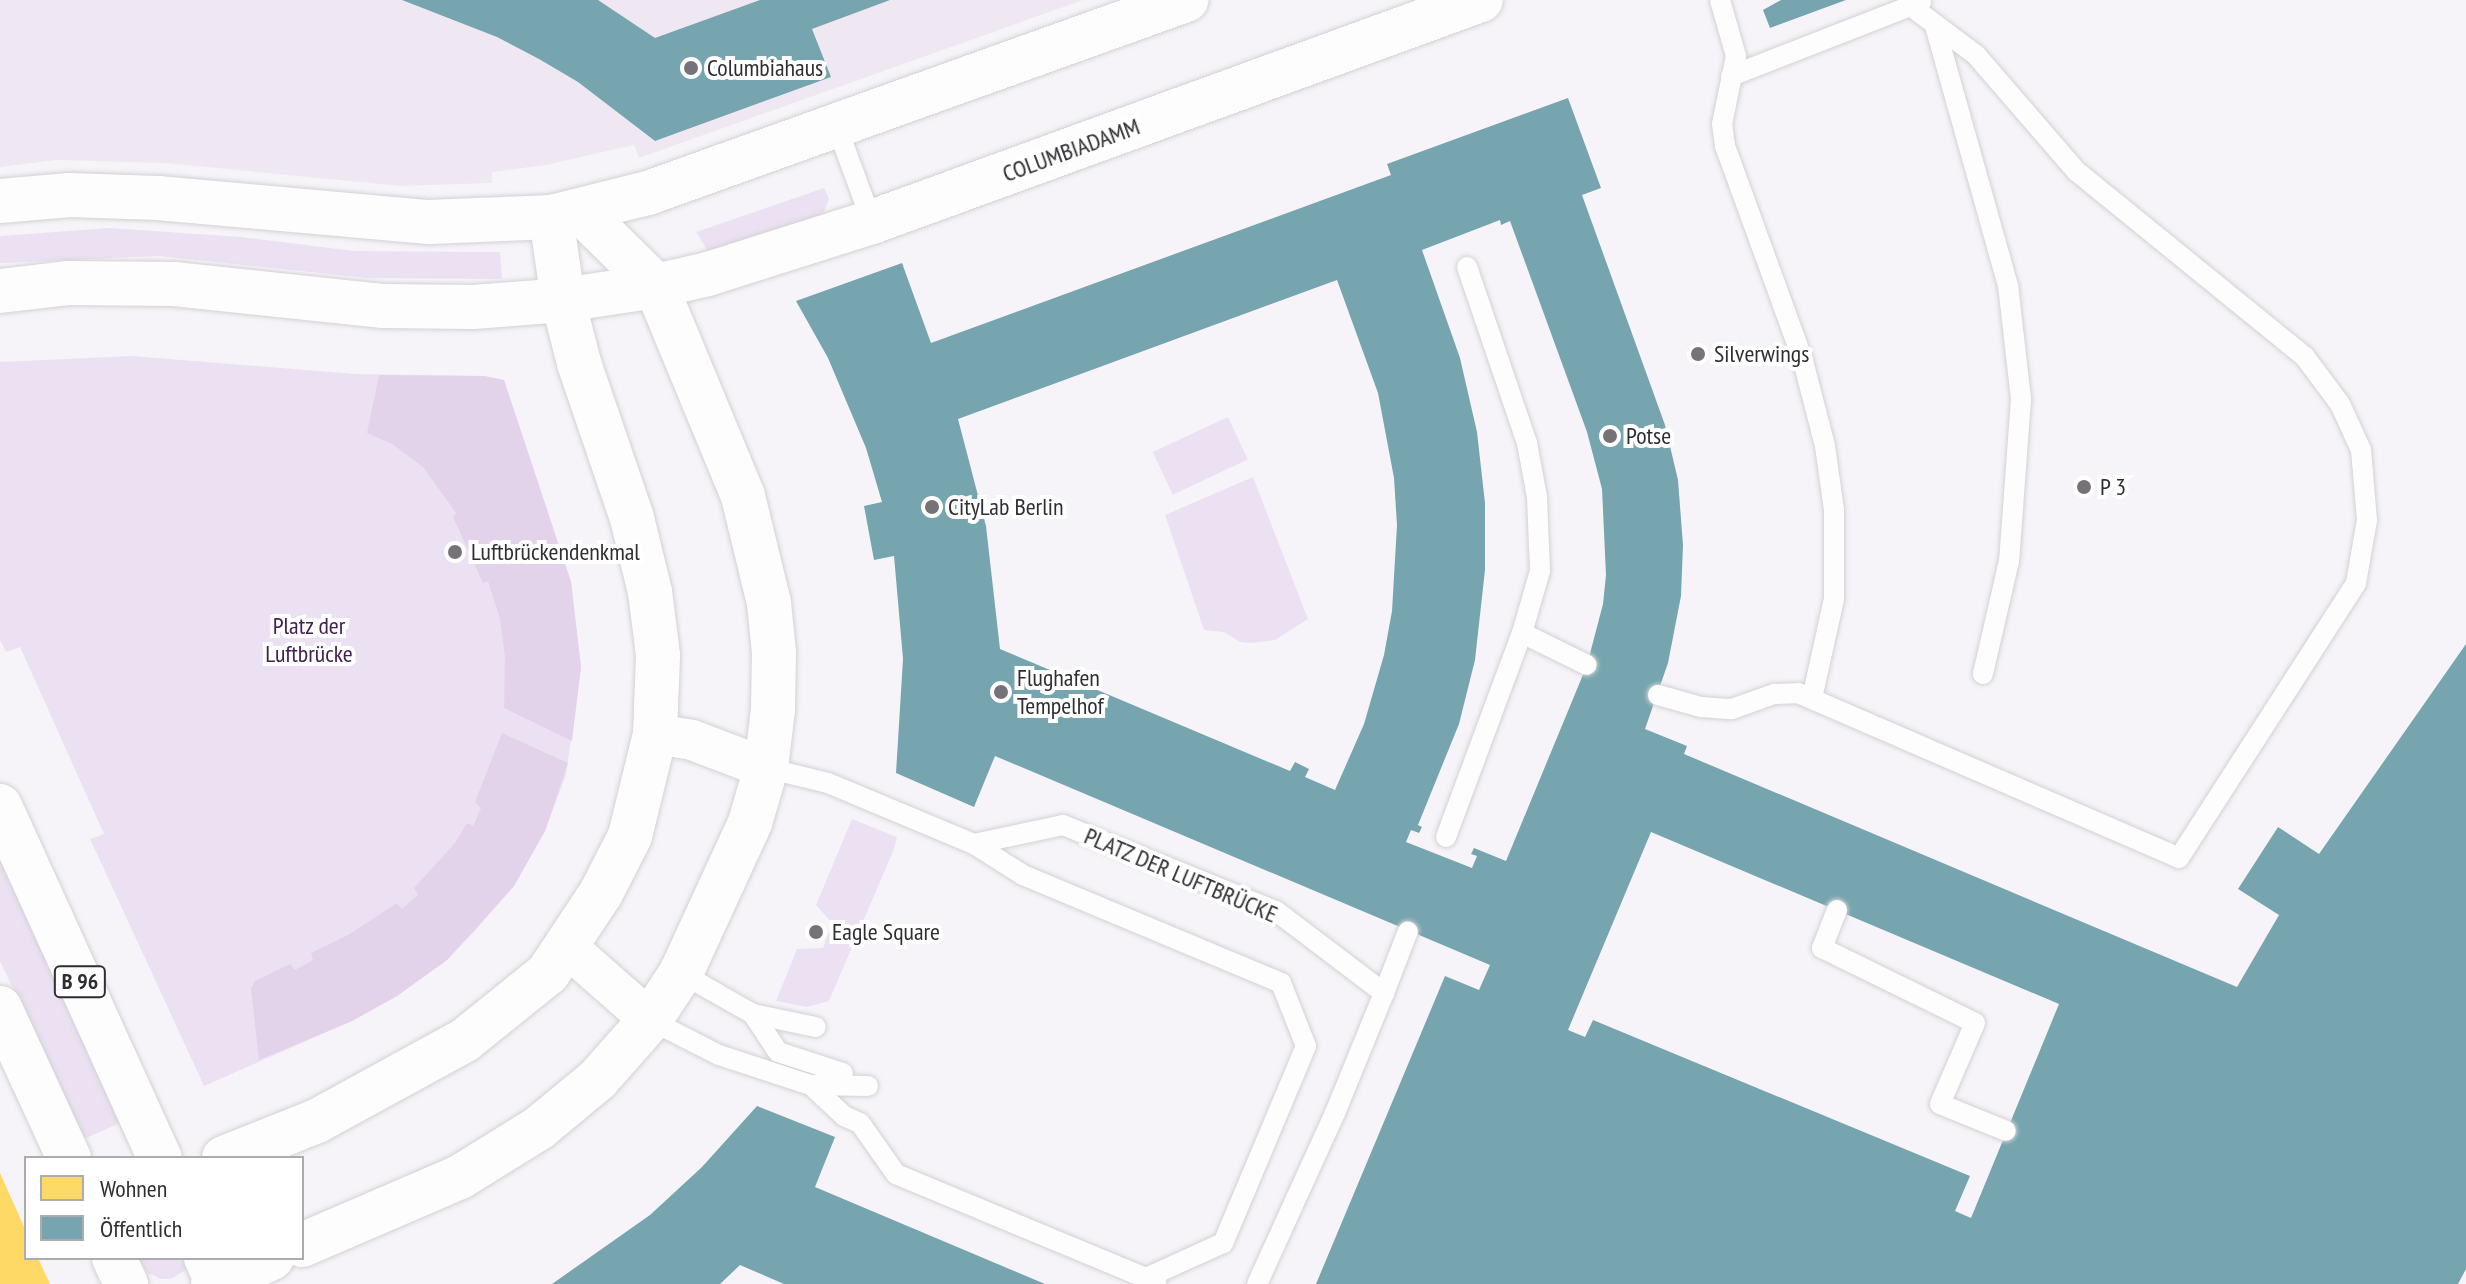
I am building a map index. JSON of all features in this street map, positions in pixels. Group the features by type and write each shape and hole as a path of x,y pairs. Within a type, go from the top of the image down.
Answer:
{"main road":[{"path":"0,201 70,195 158,198 429,222 566,214 648,193 1186,0"},
{"name":"COLUMBIADAMM","path":"656,286 708,274 872,222 1481,0"},
{"path":"304,1244 460,1177 539,1128 598,1079 650,1020 681,973 750,823 766,768 773,709 774,653 769,603 743,496 656,286 566,214"},
{"path":"229,1156 317,1121 465,1040 548,973 601,893 630,836 655,734 658,655 650,592 632,518 579,363 563,300 566,214"},
{"path":"0,291 68,283 174,284 384,306 473,307 563,300 656,286"},
{"name":"B 96","path":"0,806 159,1156"},
{"path":"0,1008 68,1156"},
{"path":"115,1260 126,1284"},
{"path":"213,1277 266,1260"}],"street":[{"path":"655,734 692,740 766,768"},
{"path":"567,947 650,1020"}],"lane":[{"path":"1720,0 1736,56 1722,124 1725,146 1802,357 1825,446 1832,497 1836,547 1834,599 1812,698"},
{"path":"1658,695 1701,707 1732,709 1787,691 1812,698 2179,858 2356,583 2367,520 2361,450 2340,404 2305,357 2077,172 1976,55 1935,26 1918,4 1731,76"},
{"path":"1935,26 2008,285 2021,399 2009,561 1983,674"},
{"path":"837,127 872,222"},
{"path":"1446,837 1522,633 1540,571 1537,497 1518,413 1467,267"},
{"path":"1522,633 1587,665"},
{"path":"766,768 828,783 974,844 1023,875 1281,983 1306,1046 1223,1243 1154,1281 896,1174 860,1123 844,1116 811,1085"},
{"name":"PLATZ DER LUFTBRÜCKE","path":"974,844 1063,825 1276,911 1384,993"},
{"path":"1837,910 1822,948 1975,1023 1940,1104 2006,1131"},
{"path":"1257,1284 1329,1127 1408,931"},
{"path":"681,973 753,1014 816,1027"},
{"path":"753,1014 778,1052 843,1073"},
{"path":"650,1020 719,1055 811,1085 868,1086"}],"shaded area":[{"path":"0,0 1083,0 639,158 634,145 546,165 492,172 492,183 401,186 165,163 56,160 0,167"},
{"path":"379,375 484,376 504,380 571,582 581,667 572,741 504,708 505,657 500,619 488,581 483,583 453,517 456,513 423,467 392,444 367,433"},
{"path":"502,733 568,763 545,831 514,886 447,960 397,996 352,1021 259,1060 251,989 255,981 290,964 295,970 313,960 311,953 348,935 397,903 402,909 418,895 414,888 455,843 467,823 473,826 481,808 475,802"}],"green space":[{"path":"824,188 829,199 822,217 709,253 696,232"},
{"path":"110,228 241,237 354,251 500,252 502,279 367,278 159,256 0,263 0,236"},
{"name":"Platz der Luftbrücke","path":"132,356 355,374 484,376 504,380 571,582 581,667 566,775 545,831 514,886 475,931 447,960 397,996 352,1021 204,1086 90,839 104,834 20,647 6,652 0,640 0,362"},
{"path":"1228,417 1248,460 1173,495 1153,452"},
{"path":"1253,477 1308,619 1275,640 1252,643 1240,642 1224,632 1204,630 1165,515"},
{"path":"852,819 897,837 894,849 829,1001 807,1007 776,1001 797,949 823,948 832,923 816,905"},
{"path":"0,861 122,1122 84,1139 0,961"},
{"path":"138,1260 184,1260 187,1269 171,1279 161,1279 146,1272"}],"building: Wohnen":[{"path":"0,1173 24,1227 24,1260 39,1260 50,1284 0,1284"}],"building: Öffentlich":[{"name":"Columbiahaus","path":"402,0 598,0 655,38 760,0 890,0 812,29 831,77 655,141 578,82 539,59 497,37"},
{"path":"1781,0 1846,0 1770,28 1763,10"},
{"name":"Flughafen Tempelhof","path":"1568,98 1601,188 1582,195 1665,425 1678,480 1683,545 1681,596 1668,663 1645,729 1687,746 1684,754 2237,987 2279,915 2238,889 2278,827 2319,854 2466,644 2466,1269 2458,1284 1316,1284 1445,976 1479,990 1490,965 995,756 974,807 896,773 903,659 894,556 874,560 864,506 882,502 866,448 828,358 796,301 902,263 931,343 1391,175 1387,164","holes":["1500,220 1501,225 1510,221 1587,432 1602,489 1606,575 1603,604 1587,665 1506,861 1474,848 1471,854 1477,856 1472,868 1406,842 1411,830 1419,833 1422,827 1418,825 1459,724 1475,660 1485,570 1485,503 1477,432 1460,358 1422,250","1337,280 1378,393 1394,478 1397,525 1392,611 1384,655 1364,724 1335,790 1305,777 1309,769 1295,762 1290,771 1000,649 986,526 958,419","1651,832 2059,1004 1971,1218 1955,1211 1970,1176 1593,1020 1585,1037 1568,1030"]},
{"path":"757,1106 835,1137 815,1187 1045,1284 784,1284 740,1265 720,1284 552,1284 650,1215 702,1167"}],"place":[{"name":"Columbiahaus","path":"691,68"},
{"name":"Silverwings","path":"1698,354"},
{"name":"Potse","path":"1610,436"},
{"name":"P 3","path":"2084,487"},
{"name":"CityLab Berlin","path":"932,507"},
{"name":"Luftbrückendenkmal","path":"455,552"},
{"name":"Flughafen Tempelhof","path":"1001,692"},
{"name":"Eagle Square","path":"816,932"}]}
